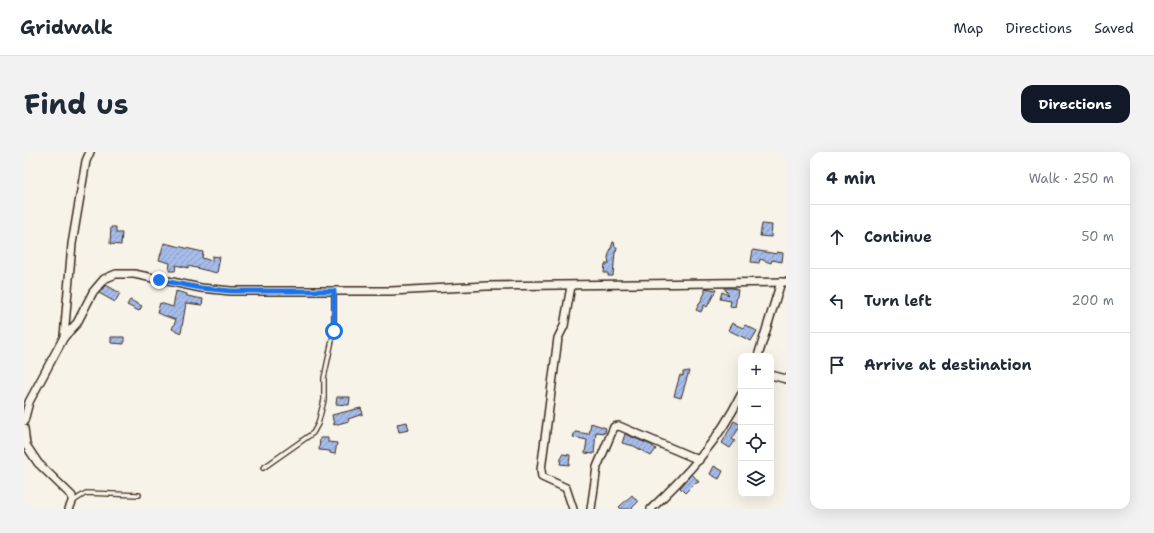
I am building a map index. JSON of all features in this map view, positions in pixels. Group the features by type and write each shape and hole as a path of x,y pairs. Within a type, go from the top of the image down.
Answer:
{"street":[{"path":"64,337 72,244 86,162 90,152"},
{"path":"24,421 29,402 64,337 77,322 93,292 104,279 116,274 134,274 201,288 231,291 391,291 486,286 784,282 759,353"},
{"path":"571,286 564,326 558,338 541,470 542,477 566,488 573,509"},
{"path":"774,376 786,379"},
{"path":"651,509 680,482 699,460 730,418 738,401"},
{"path":"591,509 596,467 614,426 619,426 699,460"},
{"path":"24,428 26,445 38,463 72,496 70,506"}],"lane":[{"path":"263,468 313,433 318,424 324,400 324,378 334,331 334,291"},
{"path":"70,506 86,494 139,495"}],"building":[{"path":"762,224 772,225 771,237 760,236"},
{"path":"111,227 116,227 116,233 122,233 121,245 110,244"},
{"path":"613,242 615,247 617,247 615,252 613,276 608,276 608,273 604,273 605,264 609,264 608,257"},
{"path":"164,243 203,252 202,258 212,261 212,256 220,257 217,273 188,266 188,268 176,265 175,271 169,271 170,263 159,260"},
{"path":"753,250 777,254 777,252 783,253 782,262 772,260 771,263 760,259 759,263 751,262"},
{"path":"106,285 120,293 115,302 99,293"},
{"path":"705,288 716,290 707,307 704,305 701,312 696,310 705,293"},
{"path":"724,288 733,288 738,290 735,307 730,306 731,301 720,299 722,292 729,295"},
{"path":"176,291 187,294 187,296 203,299 202,305 186,303 181,333 172,329 176,320 157,313 160,303 173,307"},
{"path":"130,300 142,306 139,311 127,305"},
{"path":"732,323 743,328 745,325 757,331 751,341 728,330"},
{"path":"111,337 124,337 124,344 111,343"},
{"path":"689,371 681,398 674,396 680,375 683,376 683,372"},
{"path":"337,397 350,397 349,405 336,404"},
{"path":"361,408 363,414 348,419 349,421 334,425 332,415"},
{"path":"734,421 738,423 738,430 732,439 735,441 730,448 722,443"},
{"path":"407,422 409,430 399,432 397,424"},
{"path":"591,423 606,428 605,433 596,432 594,454 585,453 587,440 573,437 575,432 589,434"},
{"path":"625,434 651,445 656,449 651,456 634,446 622,443"},
{"path":"320,438 328,438 328,442 337,443 335,454 330,453 330,451 319,450"},
{"path":"562,454 570,455 569,465 560,464"},
{"path":"714,466 723,471 719,479 710,474"},
{"path":"692,474 699,482 694,484 685,493 680,488"},
{"path":"632,495 638,502 631,509 621,509 619,507"}],"route":[{"path":"159,280 201,288 231,291 334,291 334,331"}]}
